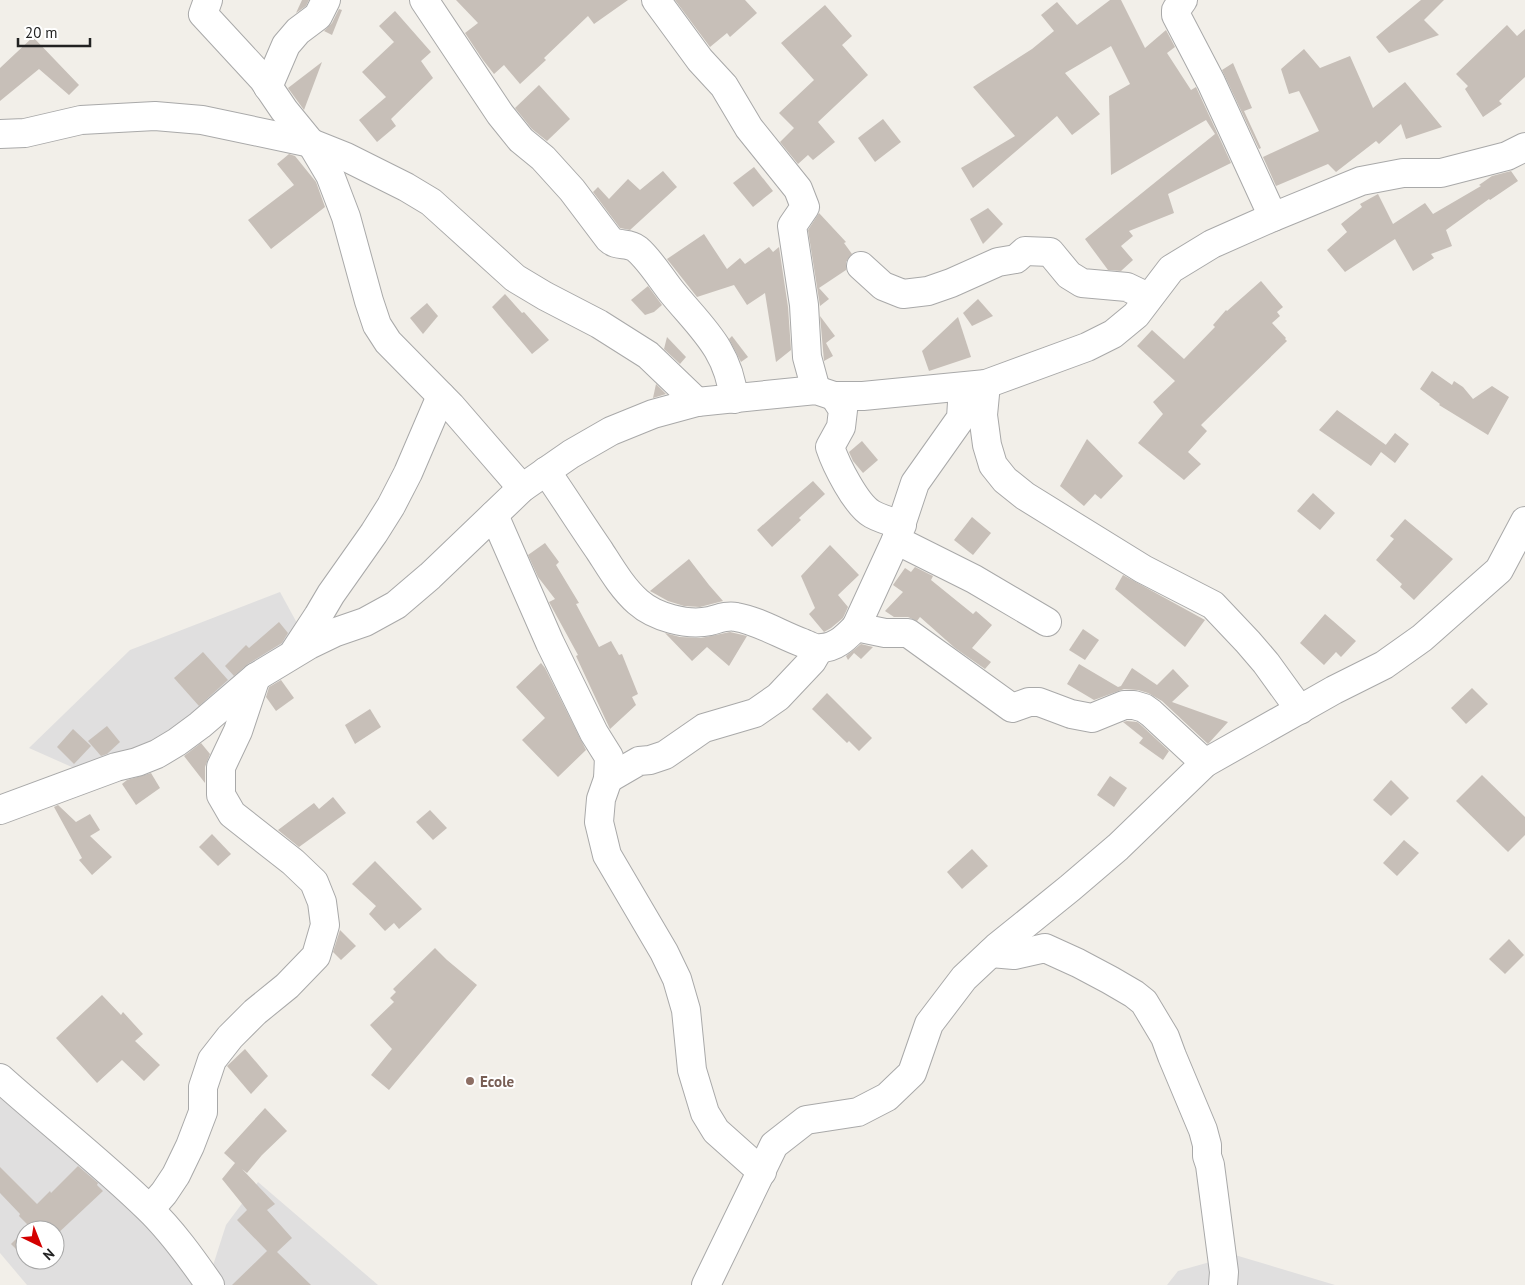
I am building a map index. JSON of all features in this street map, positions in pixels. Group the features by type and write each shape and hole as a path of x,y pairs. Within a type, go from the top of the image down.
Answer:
{"street":[{"path":"208,0 203,14 263,79 284,110 311,143 330,175 346,217 360,274 377,324 388,342 441,396 522,488"},
{"path":"268,87 286,45 298,31 318,16 326,0"},
{"path":"424,0 500,114 521,140 543,158 572,190 609,239 617,245 632,246 644,256 669,289 704,328 724,358 732,383 734,399"},
{"path":"656,0 700,60 724,86 749,128 798,189 805,207 792,226 804,305 807,357 825,393 843,410 841,427 830,447 837,465 852,491 871,513 899,533 1047,622"},
{"path":"1183,0 1176,10 1176,15 1211,82 1274,217"},
{"path":"0,134 25,133 81,120 155,116 202,120 311,143 346,157 406,187 431,202 515,278 599,324 648,355 697,402"},
{"path":"0,810 57,788 157,754 177,742 256,677 336,632 365,622 396,605 430,576 522,488 611,431 653,414 697,402 825,393 863,396 974,385 1087,347 1113,334 1136,315 1170,268 1212,244 1274,217 1361,181 1402,173 1441,173 1507,156 1525,147"},
{"path":"861,266 883,286 902,294 928,291 951,283 998,262 1016,259 1025,251 1050,252 1069,275 1082,283 1127,287 1148,297"},
{"path":"546,471 609,565 639,602 660,614 686,621 709,621 732,616 745,619 819,649 832,646 844,639 856,627 899,533 915,483 961,418 974,385"},
{"path":"974,385 983,415 987,445 993,466 1005,480 1025,496 1143,569 1213,606 1248,642 1300,710"},
{"path":"291,656 391,506 408,473 441,396"},
{"path":"494,515 550,643 594,733 609,757 608,778 601,799 598,822 608,855 664,952 676,978 686,1010 692,1070 705,1112 716,1131 762,1172"},
{"path":"1499,570 1525,521"},
{"path":"706,1285 774,1145 806,1120 858,1112 887,1096 912,1073 929,1024 964,978 991,953 1118,847 1205,763 1334,690 1384,665 1422,638 1499,570 1525,550"},
{"path":"856,627 885,632 908,633 1012,708 1029,702 1039,702 1051,704 1071,714 1092,718 1124,706 1134,705 1144,708 1161,720 1205,763"},
{"path":"608,778 639,761 650,760 664,755 704,728 755,713 778,697 812,661 819,649"},
{"path":"150,1209 176,1175 190,1146 203,1112 203,1087 212,1060 230,1037 255,1012 287,986 316,956 325,924 322,902 314,882 293,862 232,814 221,795 221,767 238,731 256,677"},
{"path":"991,953 1014,955 1045,948 1078,963 1134,994 1150,1011 1165,1037 1203,1130 1207,1145 1218,1241 1224,1272 1223,1285"},
{"path":"0,1078 150,1209 210,1285"}],"shaded area":[{"path":"280,592 309,645 235,696 92,776 29,748 130,650"},
{"path":"0,1078 208,1281 226,1225 258,1182 378,1285 27,1285 0,1253"},
{"path":"1235,1255 1335,1285 1167,1285 1178,1271"}],"building":[{"path":"302,0 309,0 306,6 296,13"},
{"path":"456,0 628,0 594,24 588,16 520,84 504,65 494,74 483,60 465,33 478,23"},
{"path":"675,0 745,0 757,13 730,37 727,33 710,47"},
{"path":"1110,0 1121,0 1145,48 1166,30 1175,47 1167,53 1191,90 1196,87 1231,163 1168,194 1174,213 1129,231 1133,236 1121,246 1133,260 1121,271 1108,270 1085,239 1215,134 1206,120 1111,175 1109,96 1130,84 1111,46 1065,73 1100,114 1072,135 1057,116 973,188 961,168 1015,136 973,87 1032,49 1054,31 1041,15 1057,2 1077,25"},
{"path":"1421,0 1444,0 1424,20 1439,35 1389,53 1376,37"},
{"path":"825,5 852,36 842,45 868,75 818,122 835,142 813,160 808,155 798,164 780,142 794,128 779,113 814,80 781,43"},
{"path":"339,9 342,10 332,35 324,31 332,23"},
{"path":"395,11 431,52 421,61 433,78 391,119 396,126 377,142 359,120 386,97 362,72 394,42 379,26"},
{"path":"1507,25 1517,36 1525,29 1525,77 1499,101 1502,104 1483,117 1465,89 1468,86 1456,74"},
{"path":"33,37 79,85 69,95 39,69 0,101 0,68"},
{"path":"1304,49 1320,68 1350,56 1373,108 1405,82 1442,127 1406,139 1401,124 1379,144 1376,141 1336,172 1328,164 1276,186 1263,157 1319,131 1299,91 1289,94 1281,69"},
{"path":"322,62 304,110 288,88"},
{"path":"1233,63 1252,108 1244,111 1261,148 1259,149 1222,70"},
{"path":"539,85 570,119 547,141 532,129 515,108"},
{"path":"883,119 901,142 875,162 858,138"},
{"path":"289,154 295,156 316,182 325,207 271,249 248,220 294,185 277,164"},
{"path":"754,167 773,191 753,207 733,183"},
{"path":"663,171 677,187 630,230 620,228 593,192 598,187 609,199 628,179 640,190"},
{"path":"1511,171 1518,181 1446,230 1452,246 1431,254 1434,258 1413,271 1395,239 1345,272 1327,250 1347,232 1341,224 1362,207 1360,204 1378,194 1393,224 1425,203 1433,214 1481,186 1479,185 1492,176"},
{"path":"988,208 1003,224 983,244 970,219"},
{"path":"819,213 846,242 844,243 852,254 846,262 846,270 819,288 829,299 820,306 808,230"},
{"path":"704,234 727,269 740,258 745,264 769,247 773,252 779,247 788,307 791,350 776,362 765,293 747,305 734,285 697,297 667,259"},
{"path":"1261,281 1283,307 1277,312 1280,316 1272,323 1287,341 1201,425 1207,431 1188,452 1201,464 1184,480 1138,443 1163,414 1153,402 1175,381 1137,346 1152,330 1184,359 1215,327 1213,325 1226,310"},
{"path":"648,286 662,305 654,312 645,315 631,300"},
{"path":"505,294 549,340 532,354 492,307"},
{"path":"978,299 993,316 972,326 963,313"},
{"path":"427,303 438,316 423,334 410,318"},
{"path":"820,316 835,336 826,343 833,356 824,361"},
{"path":"958,317 971,357 929,371 922,351"},
{"path":"732,336 748,357 741,362 729,339"},
{"path":"667,337 686,357 680,364 664,349"},
{"path":"1432,371 1452,385 1454,381 1463,387 1473,399 1492,386 1509,397 1488,435 1439,405 1420,389"},
{"path":"656,384 666,394 653,398"},
{"path":"1337,410 1386,445 1395,433 1409,444 1395,463 1381,452 1371,466 1319,430"},
{"path":"1087,439 1123,476 1101,499 1095,494 1084,506 1060,486"},
{"path":"862,441 878,460 863,473 853,461 849,452"},
{"path":"813,481 825,494 772,547 757,530"},
{"path":"1313,493 1335,513 1320,530 1297,511"},
{"path":"972,517 991,533 973,555 954,540"},
{"path":"1405,519 1453,559 1414,600 1400,587 1402,584 1376,560 1394,539 1390,536"},
{"path":"545,543 559,562 556,565 579,603 576,604 599,647 611,641 619,655 622,654 638,694 632,697 636,705 610,729 576,656 578,655 549,602 555,599 538,577 528,555"},
{"path":"830,545 859,575 838,595 848,607 843,618 824,632 809,614 815,608 801,576"},
{"path":"689,559 723,601 700,607 684,606 668,601 650,591"},
{"path":"915,567 933,576 931,580 973,614 976,611 992,625 972,648 991,662 985,669 955,648 920,617 917,621 908,617 894,617 885,611 903,592 893,585 905,568 911,572"},
{"path":"1123,575 1205,620 1185,647 1115,589"},
{"path":"1325,614 1356,641 1341,657 1336,652 1324,665 1300,643"},
{"path":"279,622 288,633 282,643 248,664 234,676 225,666 246,645 249,648"},
{"path":"1083,629 1099,640 1085,660 1069,650"},
{"path":"730,632 747,636 729,666 707,647 692,661 665,633 680,637 701,638"},
{"path":"861,644 873,647 861,659 854,653 848,660 846,656"},
{"path":"203,652 228,680 199,706 174,678"},
{"path":"541,663 586,750 558,777 522,740 545,718 516,687"},
{"path":"1079,664 1118,687 1121,686 1132,668 1157,685 1173,669 1189,686 1172,702 1228,722 1208,744 1162,701 1148,693 1124,689 1094,700 1067,684"},
{"path":"281,680 294,698 276,711 266,697 269,687"},
{"path":"1472,688 1488,704 1466,724 1451,708"},
{"path":"827,693 872,738 859,751 849,741 847,743 812,709"},
{"path":"370,709 381,727 355,744 345,725"},
{"path":"1123,722 1137,722 1169,751 1163,760 1139,743 1143,738"},
{"path":"107,726 120,742 107,754 101,756 88,741"},
{"path":"73,729 91,746 74,764 57,747"},
{"path":"201,743 210,754 205,767 205,783 184,756"},
{"path":"151,773 160,788 136,805 122,784 127,780"},
{"path":"1482,775 1525,817 1525,835 1508,852 1456,801"},
{"path":"1110,776 1127,788 1114,807 1097,795"},
{"path":"1391,780 1409,798 1391,816 1373,800"},
{"path":"333,797 346,813 299,847 278,830 314,803 319,809"},
{"path":"58,805 76,822 90,814 100,830 90,836 112,857 92,875 79,860 82,858 54,807"},
{"path":"430,810 447,828 433,840 416,822"},
{"path":"212,834 231,854 218,866 199,847"},
{"path":"1404,840 1419,853 1397,876 1383,863"},
{"path":"972,849 988,866 962,889 947,872"},
{"path":"375,861 422,909 399,929 394,923 385,931 369,914 376,906 352,884"},
{"path":"340,930 356,946 341,960 333,952"},
{"path":"1509,939 1524,955 1505,974 1489,959"},
{"path":"435,948 477,985 389,1090 371,1075 392,1049 370,1025 394,1002 390,998 396,992 393,989"},
{"path":"102,995 121,1015 123,1012 143,1034 135,1041 160,1065 144,1081 122,1060 97,1083 56,1038"},
{"path":"245,1049 268,1076 251,1094 227,1066"},
{"path":"265,1108 287,1131 262,1155 247,1173 242,1169 275,1204 267,1210 292,1238 277,1252 311,1285 232,1285 267,1251 237,1220 247,1210 222,1179 235,1163 224,1153"},
{"path":"78,1166 98,1183 97,1185 103,1191 65,1227 65,1220 23,1220 19,1216 20,1214 0,1193 0,1167 37,1204 50,1191 51,1193"},
{"path":"15,1240 15,1248 11,1244"}],"place":[{"name":"Ecole","path":"470,1081"}]}
